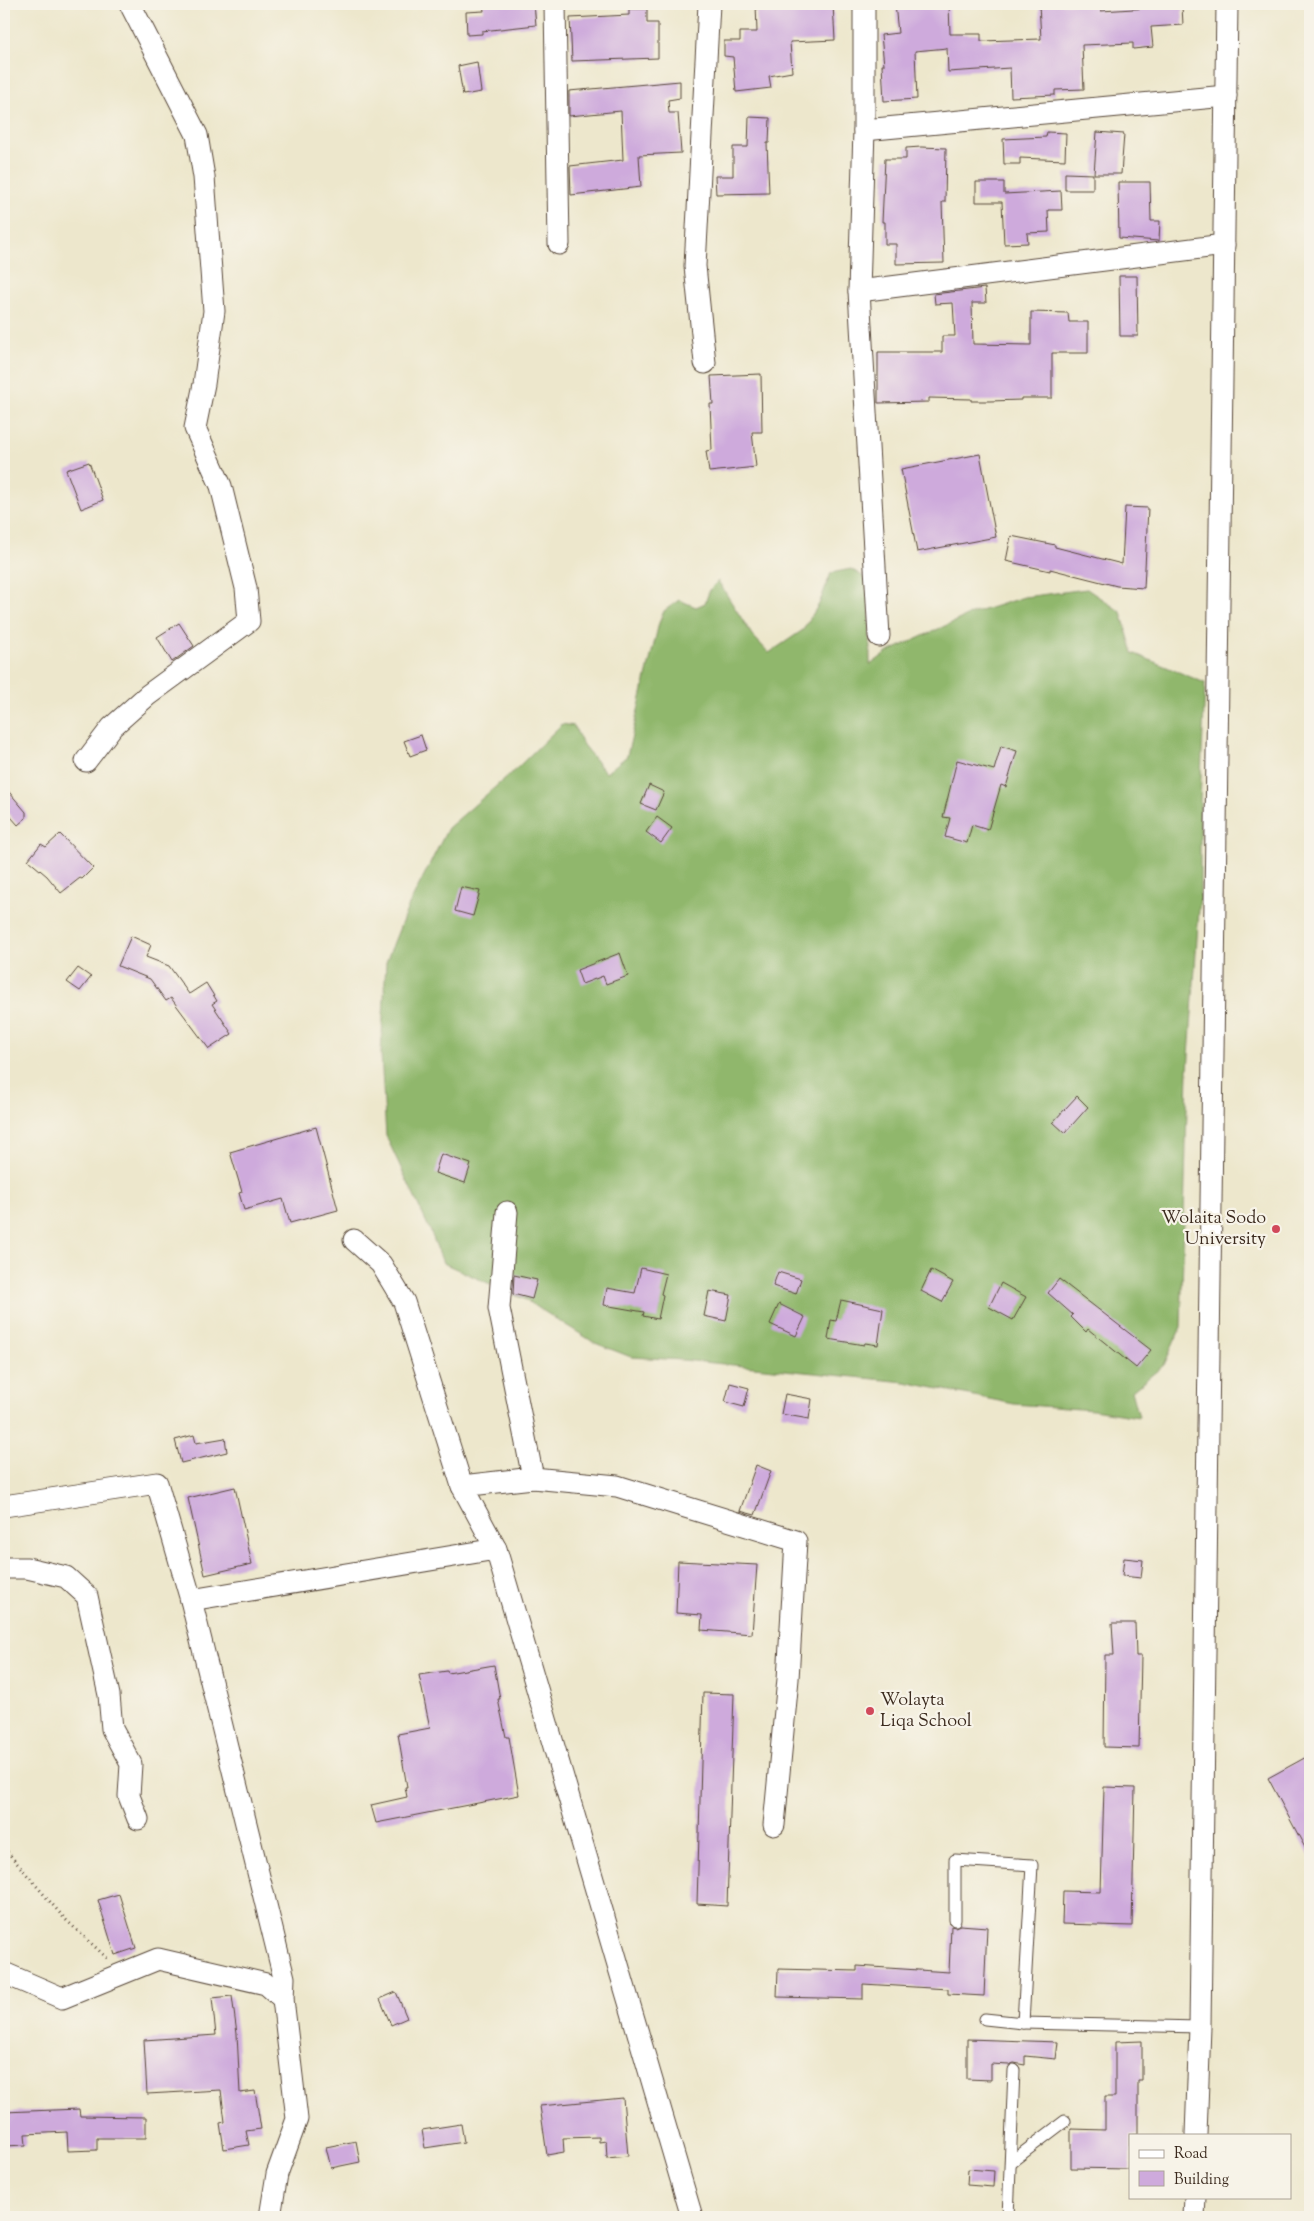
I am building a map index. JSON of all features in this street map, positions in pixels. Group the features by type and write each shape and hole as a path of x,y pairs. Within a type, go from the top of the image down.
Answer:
{"street":[{"path":"86,761 112,727 148,695 250,621 246,588 221,486 195,428 204,384 214,311 204,177 197,135 130,4"},
{"path":"555,4 559,244"},
{"path":"705,363 695,266 709,4"},
{"path":"864,4 864,130 859,291 879,636"},
{"path":"1196,2134 1200,2026 1227,4"},
{"path":"864,130 1226,96"},
{"path":"859,291 1224,245"},
{"path":"507,1212 499,1308 534,1478"},
{"path":"354,1240 381,1264 404,1302 462,1486 496,1549 692,2217"},
{"path":"462,1486 534,1478 616,1486 796,1540 788,1679 774,1825"},
{"path":"4,1506 157,1483 191,1600 284,1978 283,1999 297,2119 277,2174 270,2217"},
{"path":"191,1600 496,1549"},
{"path":"4,1568 27,1568 66,1577 87,1596 109,1695 112,1729 131,1764 129,1796 138,1820"},
{"path":"4,1973 62,1998 123,1975 158,1959 266,1984 283,1999"},
{"path":"1194,2217 1195,2198"}],"lane":[{"path":"955,1920 955,1860 1032,1865 1023,2023"},
{"path":"985,2019 1023,2023 1200,2026"},
{"path":"1008,2217 1014,2070"},
{"path":"1011,2162 1065,2121"}],"path":[{"path":"4,1848 64,1918 123,1975"}],"green space":[{"path":"851,569 869,580 870,665 888,652 971,614 1024,597 1087,589 1121,612 1133,653 1205,683 1200,801 1200,894 1188,1071 1181,1327 1164,1365 1132,1391 1139,1417 1093,1410 1014,1404 905,1382 683,1360 631,1357 595,1343 524,1299 443,1263 430,1230 386,1136 381,1054 386,962 408,907 448,828 517,768 562,724 574,726 583,745 606,773 627,756 659,623 664,611 679,600 696,607 705,603 710,589 718,581 752,635 769,653 803,630 819,604 831,573"}],"building":[{"path":"483,4 534,4 536,25 482,31 482,34 467,35 466,12 484,11"},
{"path":"756,4 833,4 835,40 790,42 792,72 769,76 771,88 736,92 733,57 724,56 724,41 740,41 740,32 757,32"},
{"path":"895,4 949,4 950,34 981,34 981,41 1041,39 1039,4 1101,4 1101,11 1182,6 1183,25 1151,27 1153,47 1133,49 1133,43 1082,45 1084,89 1055,90 1055,95 1011,97 1010,68 948,72 947,48 915,51 917,99 884,101 882,65 884,65 881,35 898,33"},
{"path":"629,9 647,9 647,23 658,23 658,58 572,61 570,18 629,15"},
{"path":"477,62 481,92 463,95 458,66"},
{"path":"680,81 680,98 668,100 669,113 678,113 681,153 639,155 641,187 571,195 570,166 623,160 621,111 569,116 569,91"},
{"path":"749,117 770,118 769,143 767,143 769,193 716,194 715,176 733,176 733,147 748,147"},
{"path":"1047,132 1066,133 1065,160 1020,158 1020,164 1004,164 1003,139 1046,137"},
{"path":"1097,132 1124,134 1121,174 1094,174"},
{"path":"906,148 946,148 945,202 942,202 944,263 896,264 896,244 885,244 885,222 882,222 885,159 906,159"},
{"path":"1065,173 1093,174 1093,190 1065,190"},
{"path":"976,182 1004,182 1004,194 1061,191 1062,210 1048,210 1049,232 1027,233 1028,243 1004,244 1002,202 976,202"},
{"path":"1118,182 1150,182 1151,221 1160,221 1159,241 1119,238"},
{"path":"1119,276 1137,276 1138,336 1120,336"},
{"path":"985,288 986,303 972,303 973,344 1031,345 1031,312 1068,313 1069,322 1088,322 1088,353 1052,353 1052,398 971,401 971,399 929,398 929,402 878,403 878,352 942,352 942,336 955,336 953,303 935,304 934,294"},
{"path":"761,374 762,432 752,432 756,467 709,472 706,451 712,450 710,404 713,404 711,376"},
{"path":"980,454 996,537 917,552 901,469"},
{"path":"89,462 103,500 81,509 66,470"},
{"path":"1125,507 1148,508 1144,588 1117,586 1050,569 1050,571 1006,561 1011,536 1055,545 1055,547 1122,564"},
{"path":"179,623 194,646 172,662 157,637"},
{"path":"421,735 426,750 410,756 404,741"},
{"path":"1001,746 1017,751 1006,787 1001,785 988,830 972,825 967,843 945,837 950,818 943,817 957,760 994,770"},
{"path":"649,785 664,792 656,810 641,804"},
{"path":"4,786 26,812 26,818 18,825 4,809"},
{"path":"657,817 672,828 661,843 646,832"},
{"path":"60,834 93,868 82,879 80,878 61,893 47,876 28,860 41,844 46,847"},
{"path":"461,887 480,891 473,916 455,911"},
{"path":"131,936 151,945 146,957 169,966 189,994 206,983 217,1001 212,1004 232,1034 209,1049 171,998 166,1001 150,979 118,966"},
{"path":"620,953 628,976 606,984 603,976 582,984 577,970"},
{"path":"78,968 91,977 80,991 67,982"},
{"path":"1077,1096 1088,1107 1065,1133 1053,1122"},
{"path":"316,1127 338,1210 290,1223 283,1199 244,1210 239,1193 242,1192 230,1152"},
{"path":"441,1154 471,1164 465,1183 435,1173"},
{"path":"641,1268 666,1274 658,1319 643,1316 644,1312 604,1305 607,1288 635,1293"},
{"path":"931,1270 953,1282 942,1302 921,1291"},
{"path":"778,1272 801,1279 796,1294 773,1286"},
{"path":"514,1275 537,1280 532,1299 513,1294"},
{"path":"1059,1279 1151,1350 1136,1368 1088,1329 1086,1332 1071,1317 1073,1315 1048,1293"},
{"path":"1001,1283 1026,1297 1013,1320 989,1307"},
{"path":"709,1291 731,1295 726,1321 704,1316"},
{"path":"841,1300 883,1309 878,1345 865,1343 864,1345 828,1339 831,1320 836,1321"},
{"path":"779,1304 805,1317 796,1336 770,1324"},
{"path":"730,1383 749,1388 744,1407 725,1402"},
{"path":"785,1394 812,1399 809,1419 781,1414"},
{"path":"194,1435 196,1443 225,1438 227,1452 181,1463 175,1440"},
{"path":"756,1465 771,1471 755,1515 740,1511"},
{"path":"235,1487 252,1564 205,1575 188,1498"},
{"path":"1124,1558 1143,1560 1141,1578 1122,1576"},
{"path":"678,1561 757,1565 752,1634 701,1630 702,1615 676,1613"},
{"path":"1112,1623 1135,1623 1136,1656 1141,1656 1139,1748 1104,1747 1105,1655 1114,1655"},
{"path":"494,1665 500,1699 498,1699 506,1737 509,1737 519,1795 376,1823 371,1805 407,1797 398,1734 430,1728 419,1675 447,1671 448,1673"},
{"path":"703,1693 734,1694 727,1906 697,1904"},
{"path":"1310,1755 1310,1857 1268,1778"},
{"path":"1104,1787 1135,1788 1132,1926 1062,1924 1063,1891 1101,1892"},
{"path":"119,1894 136,1948 115,1955 98,1900"},
{"path":"951,1926 987,1927 984,1996 948,1994 948,1989 863,1984 863,1999 777,1997 778,1969 857,1971 857,1966 949,1972"},
{"path":"396,1992 407,2018 391,2025 380,1999"},
{"path":"232,1996 237,2034 240,2093 255,2091 261,2129 246,2131 249,2145 224,2149 220,2123 225,2122 221,2090 147,2094 144,2040 216,2035 212,1998"},
{"path":"967,2039 1058,2042 1056,2059 1025,2056 1025,2065 1014,2063 1009,2065 991,2064 991,2080 967,2079"},
{"path":"1142,2041 1142,2081 1138,2081 1138,2134 1129,2134 1129,2169 1071,2168 1071,2129 1105,2130 1105,2097 1115,2097 1115,2042"},
{"path":"623,2098 628,2156 607,2158 606,2141 599,2142 599,2137 563,2138 564,2152 547,2155 540,2106"},
{"path":"79,2109 80,2116 146,2117 146,2138 97,2138 97,2150 68,2151 67,2132 25,2134 26,2145 4,2146 4,2112"},
{"path":"461,2124 464,2142 425,2148 422,2130"},
{"path":"356,2141 360,2162 331,2168 326,2147"},
{"path":"968,2169 994,2171 993,2187 967,2185"}],"place":[{"name":"Wolaita Sodo University","path":"1276,1229"},
{"name":"Wolayta Liqa School","path":"870,1711"}]}
